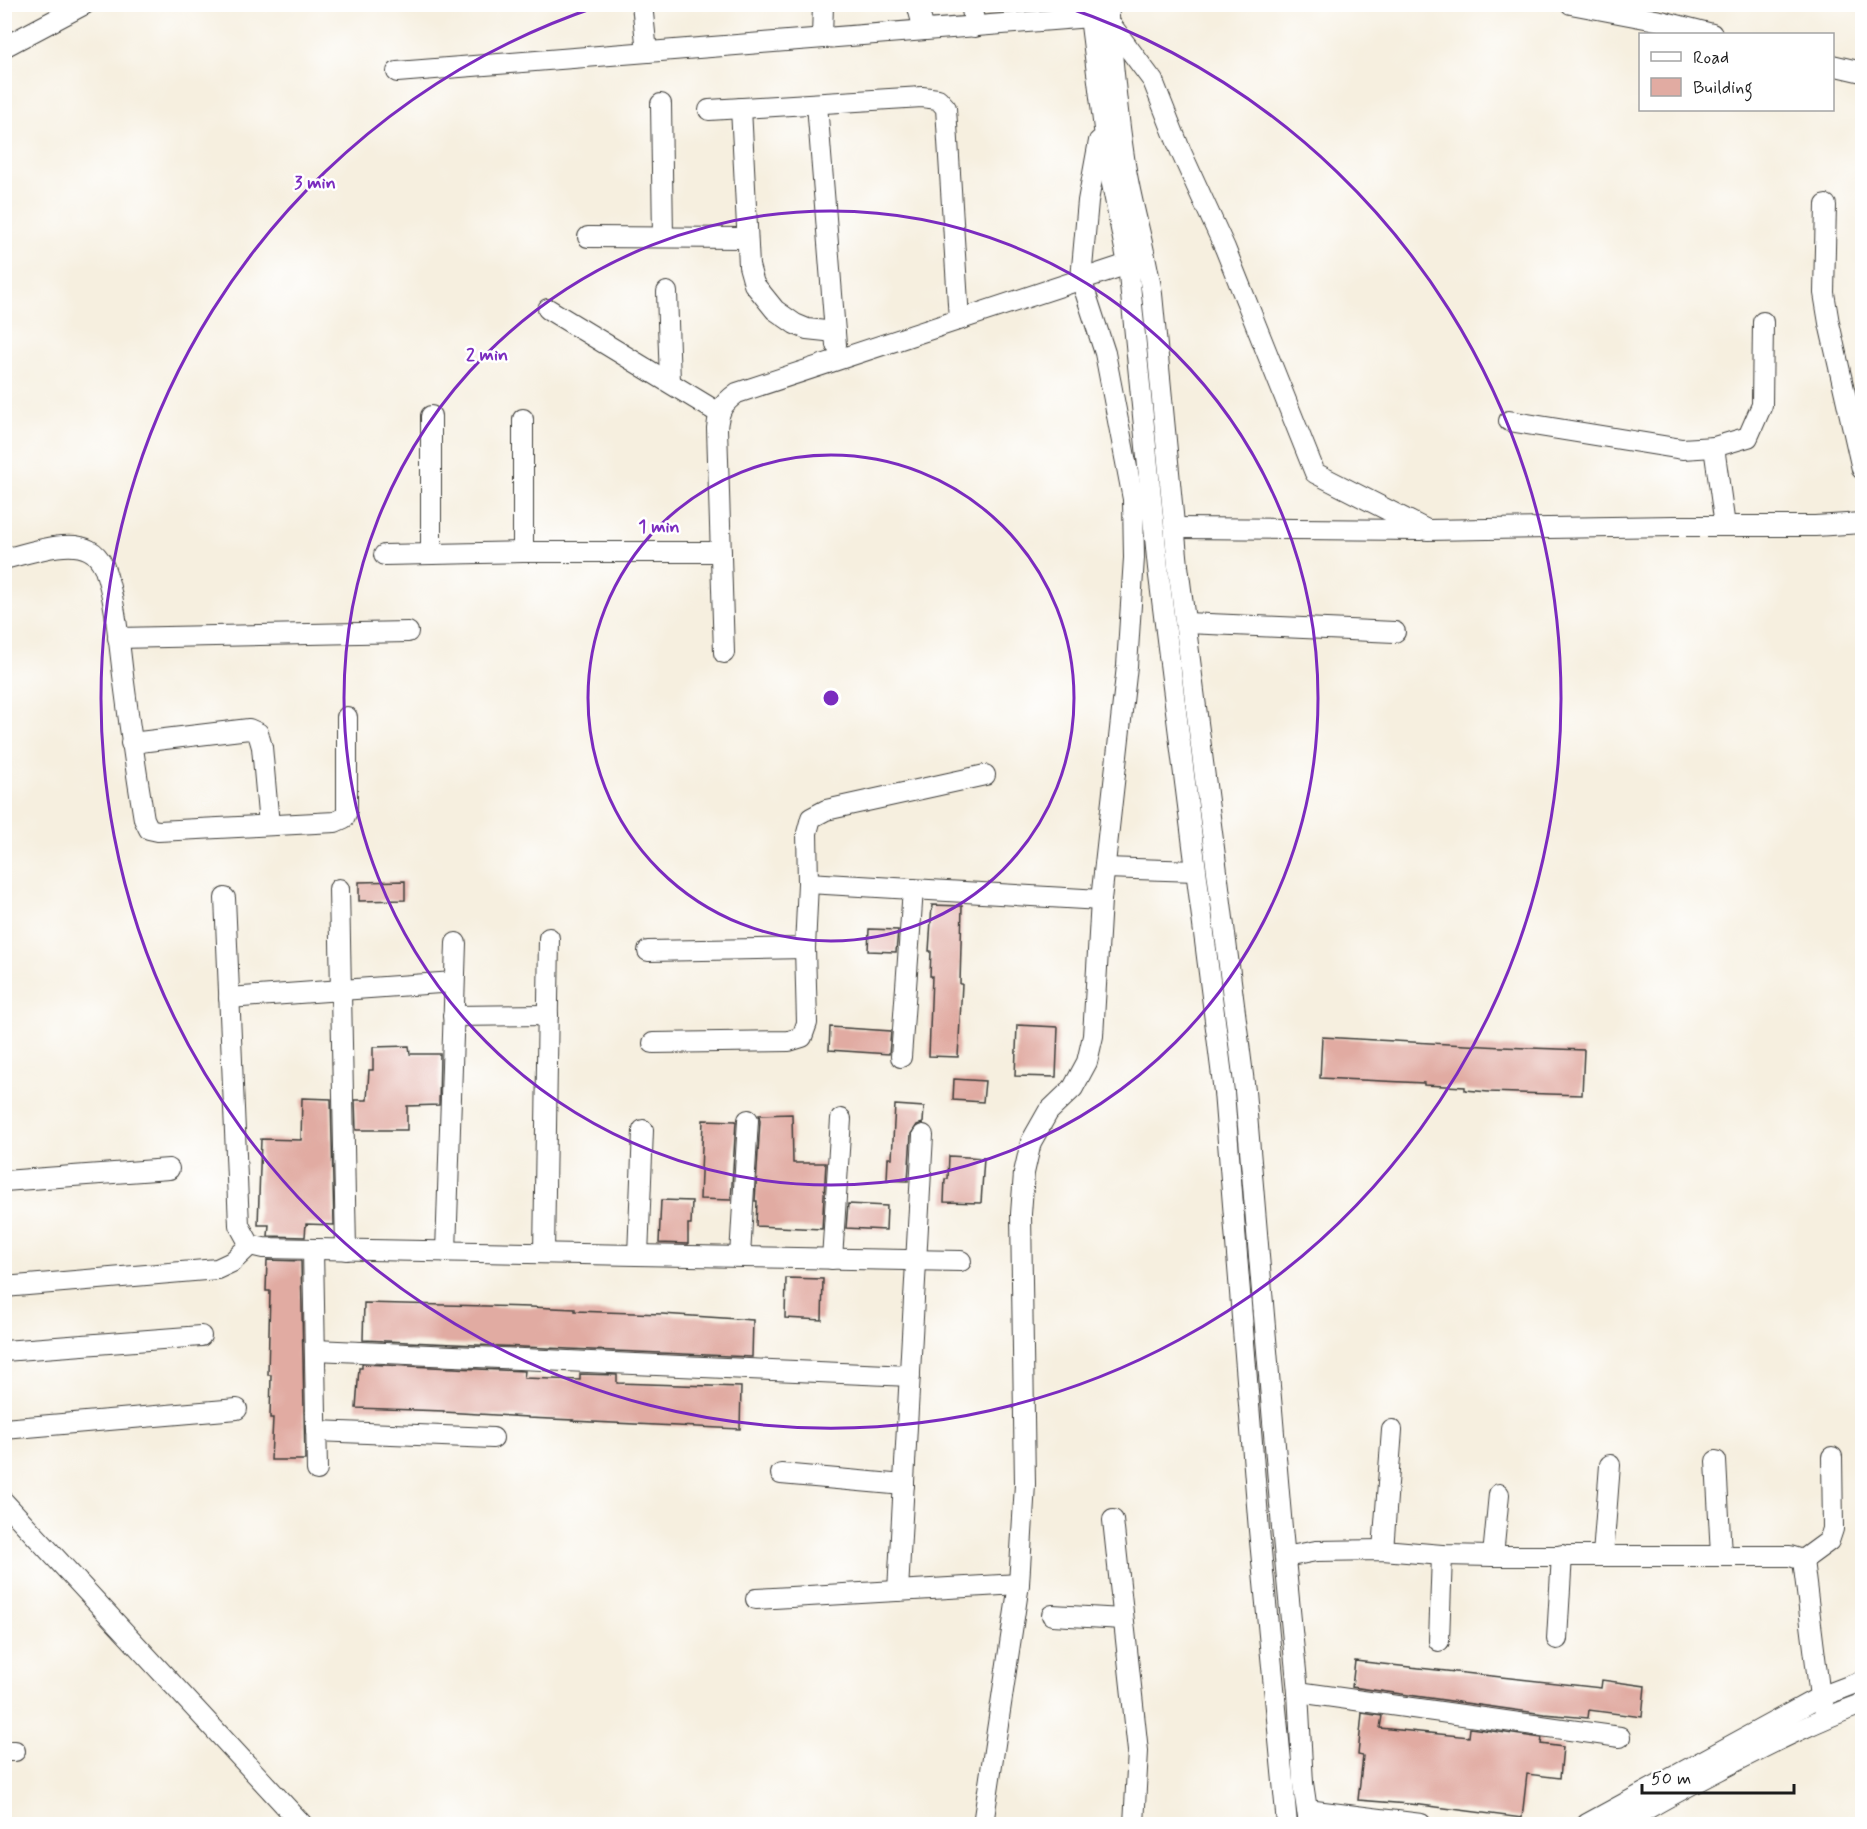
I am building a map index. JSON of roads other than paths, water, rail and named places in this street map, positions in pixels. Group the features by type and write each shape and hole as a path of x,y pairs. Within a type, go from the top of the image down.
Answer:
{"street":[{"path":"4,47 85,4"},
{"path":"642,4 647,52"},
{"path":"822,4 822,38"},
{"path":"917,4 924,30"},
{"path":"971,4 975,27"},
{"path":"1571,4 1661,21 1708,33"},
{"path":"397,72 975,27 1090,11 1109,169 1128,264 1158,568 1224,1092 1259,1530 1287,1824"},
{"path":"1108,13 1116,99 1126,167 1152,294 1186,623 1245,1091 1284,1557 1298,1692 1303,1784 1308,1817 1421,1824"},
{"path":"1108,13 1153,81 1181,152 1225,248 1315,472 1427,530"},
{"path":"1834,65 1863,72"},
{"path":"709,110 922,97 938,99 946,108 959,320"},
{"path":"661,104 663,237"},
{"path":"817,104 837,360"},
{"path":"741,108 749,266 754,284 775,310 795,324 835,332"},
{"path":"983,1824 1019,1584 1025,1484 1021,1215 1024,1173 1031,1142 1048,1112 1072,1088 1087,1062 1093,1036 1101,900 1127,666 1134,558 1133,499 1121,429 1104,353 1081,279 1088,201 1103,121"},
{"path":"1826,206 1824,293 1829,324 1863,469"},
{"path":"588,237 747,238"},
{"path":"724,653 717,428 719,413 725,401 737,393 1128,264"},
{"path":"666,292 670,382"},
{"path":"548,309 719,413"},
{"path":"1509,421 1682,449 1714,447 1748,437 1762,405 1763,322"},
{"path":"431,416 431,554"},
{"path":"523,419 523,552"},
{"path":"1714,447 1725,526"},
{"path":"1175,528 1427,530 1815,526 1863,523"},
{"path":"4,559 62,546 78,546 91,551 103,564 118,638 131,743 144,819 149,829 158,831 334,822 344,818 347,811 347,717"},
{"path":"384,555 721,552"},
{"path":"1186,623 1395,632"},
{"path":"118,638 408,632"},
{"path":"131,743 249,729 258,734 262,747 269,825"},
{"path":"653,1043 789,1041 802,1037 807,1023 805,948 808,883 807,833 811,818 826,810 985,775"},
{"path":"1105,868 1196,871"},
{"path":"808,883 1101,900"},
{"path":"339,889 346,1250"},
{"path":"901,1057 913,889"},
{"path":"225,898 239,1225 250,1245 263,1248 346,1250 961,1261"},
{"path":"544,1253 549,938"},
{"path":"446,1252 456,943"},
{"path":"648,951 805,948"},
{"path":"229,999 454,982"},
{"path":"453,1016 548,1015"},
{"path":"832,1259 841,1119"},
{"path":"740,1256 748,1120"},
{"path":"638,1255 643,1130"},
{"path":"898,1591 923,1135"},
{"path":"4,1181 169,1169"},
{"path":"4,1287 217,1269 232,1262 250,1245"},
{"path":"313,1249 317,1470"},
{"path":"4,1351 201,1336"},
{"path":"315,1350 910,1376"},
{"path":"4,1430 237,1409"},
{"path":"1383,1550 1392,1430"},
{"path":"316,1431 493,1438"},
{"path":"1803,1560 1829,1541 1833,1529 1832,1457"},
{"path":"1716,1461 1721,1555"},
{"path":"1603,1555 1610,1465"},
{"path":"781,1474 904,1485"},
{"path":"1493,1556 1498,1494"},
{"path":"4,1502 302,1824"},
{"path":"1113,1520 1138,1751 1134,1824"},
{"path":"1284,1557 1316,1551 1383,1550 1493,1556 1790,1556 1803,1560"},
{"path":"1439,1641 1442,1555"},
{"path":"1557,1639 1562,1555"},
{"path":"1803,1560 1820,1697 1827,1716"},
{"path":"756,1599 1019,1584"},
{"path":"1052,1615 1124,1619"},
{"path":"1587,1824 1820,1697 1863,1681"},
{"path":"1298,1692 1620,1737"},
{"path":"1622,1824 1648,1807 1776,1741 1827,1716 1863,1704"}]}
